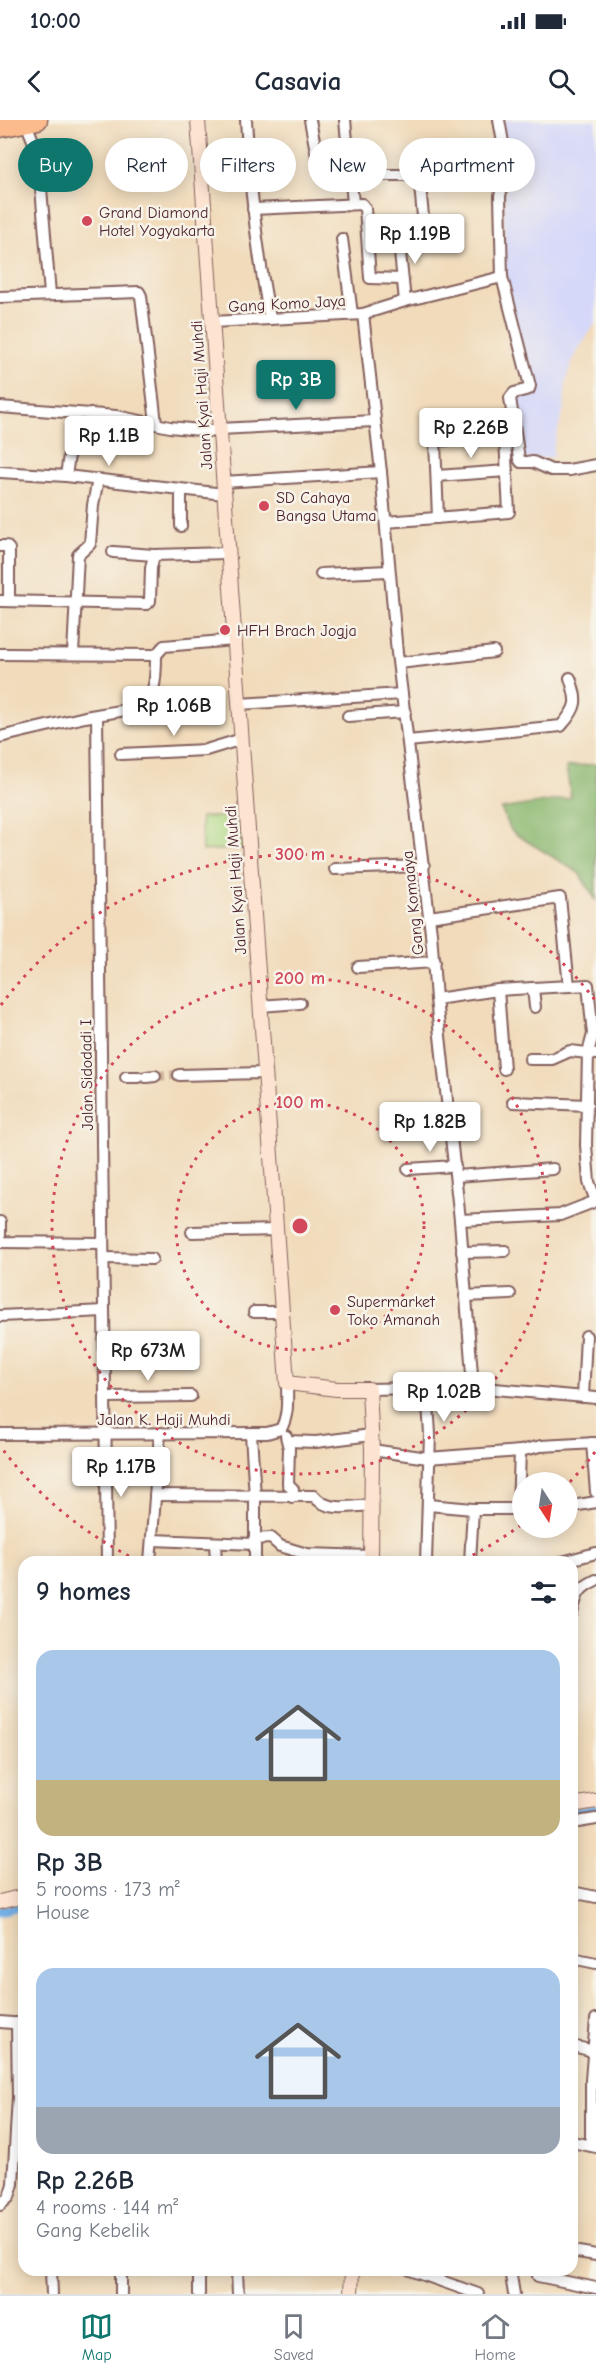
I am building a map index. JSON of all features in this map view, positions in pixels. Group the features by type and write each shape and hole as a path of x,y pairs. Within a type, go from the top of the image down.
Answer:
{"highway":[{"path":"0,128 32,121"}],"street":[{"name":"Jalan Kyai Haji Muhdi","path":"198,120 287,1383"},
{"path":"246,120 253,209 261,272 270,318"},
{"path":"310,120 313,138"},
{"path":"345,120 347,138"},
{"path":"498,120 502,138"},
{"path":"32,121 38,153 50,294"},
{"path":"353,192 353,203"},
{"path":"421,192 424,227"},
{"path":"501,192 502,278 530,386 529,389 514,393 510,398 521,462 533,462 551,470 569,470 596,465"},
{"path":"253,209 362,204 365,208 370,278 402,279"},
{"path":"398,233 405,301"},
{"name":"Gang Komaaya","path":"342,239 357,314 381,472 389,571 424,866 460,1220 473,1387"},
{"name":"Gang Komo Jaya","path":"212,322 357,314 502,278"},
{"path":"0,297 139,292 156,423"},
{"path":"0,407 116,416 220,431 374,421"},
{"path":"66,476 75,413"},
{"path":"386,522 438,518 509,512 511,508 504,436 488,435 435,441 438,518"},
{"path":"437,476 507,471"},
{"path":"0,472 98,479 181,490 224,488 381,472"},
{"path":"73,654 78,555 90,544 98,479"},
{"path":"181,490 181,526"},
{"path":"0,546 6,546 9,549 5,601 143,605 149,603 154,555"},
{"path":"113,552 154,555 228,554"},
{"path":"321,574 389,571"},
{"path":"0,654 156,655 168,644 234,640"},
{"path":"399,663 494,652"},
{"path":"0,737 136,709 148,704 156,669 156,655"},
{"path":"408,741 561,726 573,713 576,705 570,678"},
{"path":"239,704 402,694"},
{"path":"348,716 405,712"},
{"name":"Jalan Sidodadi I","path":"97,716 107,1556"},
{"path":"121,754 206,750 242,739"},
{"path":"335,869 424,866"},
{"path":"429,917 560,898 569,986"},
{"path":"358,967 434,962"},
{"path":"436,999 498,990 592,983 593,1034 588,1105 592,1131 590,1182 596,1201 560,1215 460,1220"},
{"path":"533,988 536,1007"},
{"path":"498,990 504,1069"},
{"path":"260,1006 300,1003"},
{"path":"530,1059 552,1059 570,1052 592,1054"},
{"path":"179,1075 265,1073"},
{"path":"126,1077 147,1077"},
{"path":"513,1102 588,1105"},
{"path":"408,1169 455,1171 553,1168"},
{"path":"0,1222 0,1242 103,1243"},
{"path":"192,1232 276,1230"},
{"path":"462,1252 505,1251"},
{"path":"104,1258 152,1259"},
{"path":"465,1296 510,1294"},
{"path":"0,1316 104,1311"},
{"path":"254,1312 282,1312"},
{"path":"584,1397 586,1336"},
{"path":"292,1497 293,1489 288,1484 288,1441 280,1429 287,1413 287,1383 338,1389 473,1387 596,1398"},
{"path":"426,1556 430,1426 427,1388"},
{"path":"369,1389 372,1450 371,1556"},
{"path":"106,1397 191,1396"},
{"name":"Jalan K. Haji Muhdi","path":"0,1434 250,1434 267,1433 280,1429"},
{"path":"151,1556 160,1433"},
{"path":"250,1434 255,1497 255,1556"},
{"path":"288,1441 316,1442 371,1435"},
{"path":"372,1450 428,1458 594,1443 596,1492"},
{"path":"520,1451 520,1472"},
{"path":"155,1495 314,1496 320,1503 330,1507 371,1505"},
{"path":"578,1505 596,1502"},
{"path":"428,1505 473,1509 512,1509"},
{"path":"470,1556 473,1509"},
{"path":"152,1540 215,1543 271,1538 280,1546 307,1554 333,1556"},
{"path":"215,1543 216,1556"},
{"path":"578,1558 596,1553"},
{"path":"578,1593 582,1587 596,1580"},
{"path":"578,1804 596,1801"},
{"path":"578,1822 596,1819"},
{"path":"578,1893 596,1897"},
{"path":"0,1902 18,1898"},
{"path":"578,1959 596,1963"},
{"path":"578,2143 594,2147 596,2019"},
{"path":"0,2022 18,2024"},
{"path":"578,2047 594,2051"},
{"path":"0,2205 13,2184 18,2097"},
{"path":"578,2251 596,2255"},
{"path":"51,2276 52,2294"},
{"path":"121,2276 121,2294"},
{"path":"199,2276 199,2294"},
{"path":"237,2276 238,2294"},
{"path":"351,2294 352,2276"},
{"path":"427,2276 478,2294"},
{"path":"511,2276 514,2294"},
{"path":"538,2276 596,2289"}],"shaded area":[{"path":"501,120 596,120 596,322 573,358 566,382 564,408 553,449 554,457 521,460 513,398 531,392 505,276 504,214 505,192 535,192 535,138 504,138"}],"green space":[{"path":"596,764 596,900 579,873 512,832 501,809 571,798 566,767"},
{"path":"201,817 246,817 247,848 202,851"}],"waterway":[{"path":"578,1812 596,1809"},
{"path":"0,1911 18,1906"}],"tunnel":[{"path":"155,1076 179,1075"}],"place":[{"name":"Grand Diamond Hotel Yogyakarta","path":"87,221"},
{"name":"SD Cahaya Bangsa Utama","path":"264,506"},
{"name":"HFH Brach Jogja","path":"225,630"},
{"name":"Supermarket Toko Amanah","path":"335,1310"}]}
